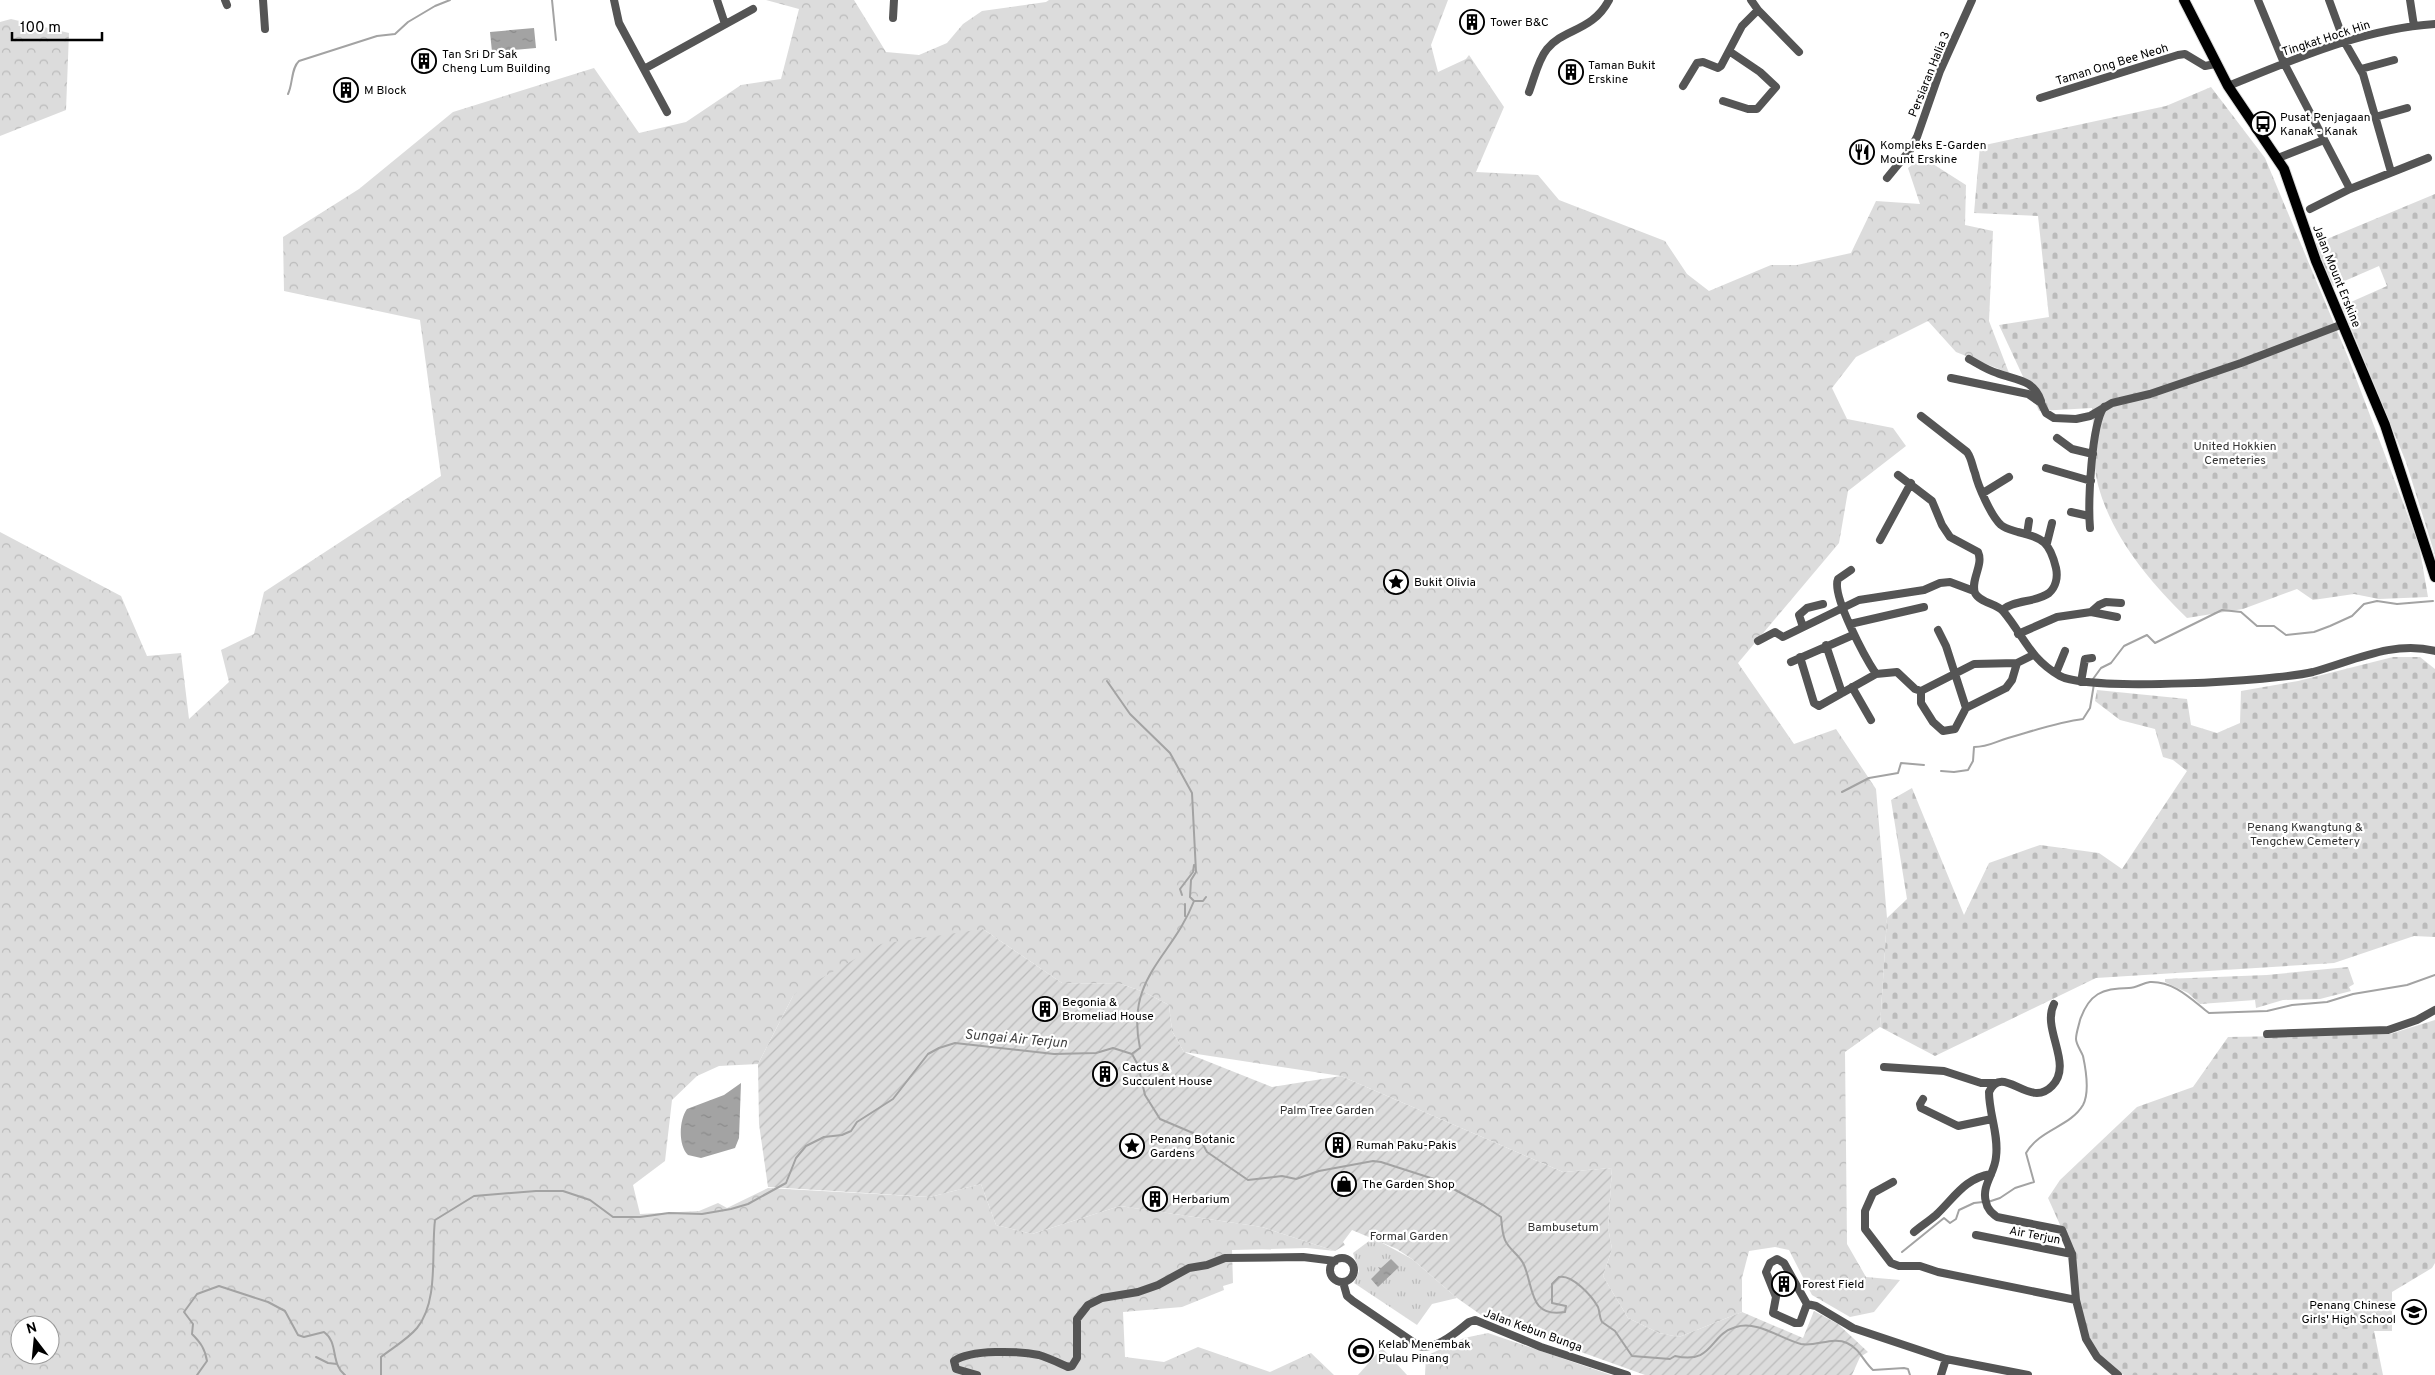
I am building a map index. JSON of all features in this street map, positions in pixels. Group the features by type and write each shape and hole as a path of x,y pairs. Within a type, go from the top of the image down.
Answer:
{"main road":[{"name":"Jalan Mount Erskine","path":"2184,0 2215,64 2228,86 2278,158 2316,261 2387,432 2435,577"}],"street":[{"path":"263,0 265,29"},
{"path":"614,0 618,23 667,112"},
{"path":"717,0 725,24"},
{"path":"893,18 894,0"},
{"path":"1529,92 1547,49 1560,39 1592,22 1609,0"},
{"path":"1751,0 1758,10 1799,52"},
{"name":"Persiaran Halia 3","path":"1887,178 1910,150 1917,138 1940,71 1972,0"},
{"path":"2258,0 2284,63 2350,189"},
{"path":"2328,0 2344,41 2361,69 2391,172"},
{"path":"2410,0 2414,26"},
{"path":"644,69 753,9"},
{"path":"1683,86 1697,63 1703,62 1720,67 1742,26 1758,10"},
{"name":"Tingkat Hock Hin","path":"2228,86 2344,41 2414,26 2435,24"},
{"path":"1723,101 1748,109 1757,109 1776,87 1760,72 1729,51"},
{"name":"Taman Ong Bee Neoh","path":"2040,98 2178,55 2184,54 2205,66 2215,64"},
{"path":"2361,69 2394,60"},
{"path":"2375,117 2407,108"},
{"path":"2278,158 2324,140"},
{"path":"2310,209 2350,189 2428,158"},
{"path":"1969,359 1997,373 2023,380 2034,388 2046,413 2054,418 2076,419 2090,416 2106,406 2241,363 2343,324"},
{"path":"1951,378 2028,394 2041,403"},
{"path":"2090,528 2093,454 2098,424 2106,406"},
{"path":"1921,416 1967,452 1983,493 2000,524 2007,529 2027,534 2047,543 2051,548 2057,571 2057,578 2053,589 2046,595 2013,603 2002,610"},
{"path":"2057,438 2072,449 2093,454"},
{"path":"2046,468 2091,480"},
{"path":"1898,475 1911,483 1932,501 1950,537 1978,552 1979,560 1974,582 1974,591 1978,597 2002,610 2033,656 2056,673 2070,680 2098,684 2268,678 2310,672 2400,647 2419,647 2435,651"},
{"path":"1983,493 2009,476"},
{"path":"1880,540 1911,483"},
{"path":"2071,512 2089,516"},
{"path":"2027,534 2029,520"},
{"path":"2047,543 2052,523"},
{"path":"1851,570 1842,575 1836,583 1853,635 1876,674"},
{"path":"1758,641 1775,632 1782,637 1859,600 1924,590 1940,582 1950,582 1974,591"},
{"path":"2091,612 2099,605 2120,602"},
{"path":"1804,627 1799,615 1803,611 1823,604"},
{"path":"1850,624 1924,607"},
{"path":"2018,634 2057,617 2091,612 2117,617"},
{"path":"1938,630 1946,646 1966,708"},
{"path":"1791,662 1853,635"},
{"path":"1826,646 1842,692"},
{"path":"2056,673 2064,651"},
{"path":"1800,657 1816,704 1822,705 1876,674 1897,672 1914,689 1921,692 1944,681 1955,672 1974,664 2017,663 2033,656"},
{"path":"2084,683 2085,659 2092,658"},
{"path":"1921,692 1921,703 1933,722 1943,730 1955,729 1966,708 2006,688 2012,680 2017,663"},
{"path":"1852,687 1871,720"},
{"path":"1884,1067 1944,1070 1981,1083 2009,1082 2022,1090 2032,1093 2044,1092 2053,1085 2059,1075 2060,1066 2052,1021 2054,1004"},
{"path":"2267,1034 2388,1030 2418,1020 2435,1010"},
{"path":"1981,1083 1989,1092 1996,1138 1996,1158 1986,1187 1985,1201 1990,1211 1997,1217 2062,1230 2072,1254"},
{"path":"1989,1092 1995,1083"},
{"path":"1923,1099 1920,1104 1921,1108 1958,1126 1992,1119"},
{"path":"1914,1232 1936,1215 1951,1197 1969,1181 1991,1174"},
{"path":"1893,1182 1873,1193 1865,1211 1865,1228 1891,1263 1899,1266 1920,1266 1938,1272 2076,1300"},
{"name":"Air Terjun","path":"1976,1235 2072,1254 2076,1300 2086,1339 2097,1357 2118,1375"},
{"path":"977,1375 956,1369 954,1361 964,1356 1020,1352 1041,1356 1068,1367 1072,1366 1077,1358 1077,1319 1088,1305 1102,1298 1138,1292 1158,1285 1189,1268 1207,1265 1225,1258 1303,1257 1335,1260 1346,1258 1354,1267 1350,1279 1343,1282 1336,1280 1331,1275 1330,1267 1335,1260"},
{"path":"1807,1304 1800,1323 1774,1314 1772,1310 1776,1297 1766,1272 1770,1263 1777,1259 1784,1263 1807,1304 1816,1306 1853,1328 1946,1359 2028,1375"},
{"name":"Jalan Kebun Bunga","path":"1343,1282 1347,1296 1353,1301 1420,1346 1428,1347 1475,1320 1541,1346 1626,1375"},
{"path":"1941,1375 1946,1359"}],"green space":[{"path":"766,0 854,0 886,52 919,55 947,43 963,24 982,11 1049,0 1448,0 1431,45 1438,72 1466,59 1469,55 1504,107 1476,172 1538,175 1559,200 1665,241 1687,274 1709,291 1771,265 1797,265 1851,253 1876,201 1920,204 1908,168 1922,157 1966,185 1965,225 1993,231 1989,321 2009,373 1956,352 1928,321 1856,357 1832,388 1847,419 1893,428 1906,446 1848,491 1839,543 1738,663 1794,744 1836,729 1876,789 1887,918 1880,1027 1845,1052 1847,1244 1866,1277 1900,1280 1874,1312 1850,1317 1812,1295 1789,1250 1775,1247 1749,1251 1742,1278 1742,1312 1679,1337 1659,1333 1628,1318 1603,1276 1612,1249 1608,1227 1612,1168 1563,1172 1341,1076 1184,1052 1172,1031 1169,1005 1144,992 1121,984 1062,983 983,929 794,994 758,1064 719,1066 697,1076 672,1100 665,1161 633,1185 640,1214 699,1211 718,1203 727,1208 768,1188 930,1197 981,1184 996,1225 1032,1234 1120,1206 1262,1227 1335,1251 1307,1248 1232,1250 1233,1283 1223,1286 1224,1290 1182,1307 1123,1312 1125,1357 1164,1362 1198,1347 1270,1372 1311,1353 1334,1375 0,1375 0,532 121,596 147,656 181,653 189,719 229,682 221,650 254,634 264,592 441,476 420,320 284,291 283,237 359,189 453,112 594,68 639,133 686,122 741,85 781,79 799,9"},
{"path":"11,19 69,33 66,110 0,136 0,22"},
{"name":"United Hokkien Cemeteries","path":"2211,87 2265,158 2348,357 2419,545 2428,597 2379,599 2354,594 2313,600 2297,589 2243,609 2187,618 2146,573 2112,523 2096,476 2092,408 2039,411 1999,325 2049,317 2038,216 1974,213 1980,146 2166,106"},
{"path":"2435,194 2435,555 2406,462 2342,306 2387,286 2379,266 2333,286 2315,244"},
{"name":"Penang Kwangtung & Tengchew Cemetery","path":"2393,657 2420,657 2435,669 2435,937 2414,936 2334,963 2096,978 1935,1056 1880,1027 1887,918 1907,899 1891,800 1912,788 1964,915 1989,863 2040,845 2099,853 2122,869 2187,771 2173,760 2163,757 2155,729 2120,720 2095,701 2097,690 2187,699 2191,725 2217,733 2240,723 2241,691 2298,681"},
{"name":"Penang Botanic Gardens","path":"983,929 1062,983 1121,984 1144,992 1169,1005 1172,1031 1184,1052 1272,1087 1341,1076 1563,1172 1612,1168 1608,1227 1612,1249 1603,1276 1628,1318 1659,1333 1679,1337 1742,1312 1803,1338 1814,1311 1838,1324 1868,1352 1860,1357 1852,1375 1645,1375 1484,1317 1457,1298 1412,1259 1397,1249 1352,1230 1343,1242 1345,1245 1335,1251 1262,1227 1120,1206 1032,1234 996,1225 981,1184 930,1197 768,1187 759,1124 758,1064 794,994 881,944"},
{"path":"2348,967 2354,984 2349,987 2351,991 2320,999 2283,1000 2256,1008 2255,1000 2200,1004 2188,993 2165,982 2165,979 2267,975"},
{"path":"2435,1020 2435,1263 2432,1268 2392,1292 2392,1331 2374,1331 2383,1375 2124,1375 2105,1363 2086,1343 2076,1305 2074,1256 2048,1198 2060,1180 2137,1107 2193,1087 2228,1037 2390,1034"},
{"path":"1373,1238 1412,1259 1457,1298 1432,1304 1417,1325 1354,1283 1359,1271 1353,1253"},
{"path":"1488,1333 1611,1375 1425,1375 1426,1356 1464,1338"},
{"path":"1382,1348 1407,1375 1358,1375"}],"water":[{"path":"534,28 536,48 492,52 490,32"},
{"path":"741,1083 739,1138 735,1148 701,1158 688,1155 681,1139 682,1119 687,1109 724,1095"},
{"path":"1391,1259 1399,1267 1378,1287 1371,1279 1380,1270 1378,1267 1381,1268"}],"waterway":[{"path":"288,94 296,64 299,61 377,36 395,34 408,22 435,6 450,0"},
{"path":"552,0 556,40"},
{"path":"2093,679 2101,668 2111,663 2124,646 2147,635 2155,643 2222,610 2241,612 2257,626 2274,626 2286,635 2314,632 2330,626 2352,616 2364,604 2377,601 2397,604 2433,601"},
{"path":"1107,681 1130,714 1170,753 1192,793 1196,872 1191,880 1190,897 1194,901 1185,921 1153,969 1145,985 1139,1003 1137,1024 1140,1048 1133,1053"},
{"path":"1941,771 1968,770 1973,761 1974,747 1988,745 2055,724 2083,719 2090,708 2094,684"},
{"path":"1842,792 1869,778 1898,773 1901,763 1924,765"},
{"path":"1182,895 1180,889 1193,872 1194,865"},
{"path":"1195,901 1203,901 1206,897"},
{"path":"1185,904 1185,916"},
{"path":"1988,1202 2000,1198 2015,1188 2034,1182 2026,1153 2039,1138 2071,1118 2083,1105 2087,1087 2086,1074 2083,1056 2076,1037 2084,1011 2092,998 2098,994 2111,989 2132,988 2144,983 2159,982 2182,992 2209,1013 2267,1011 2292,1005 2327,1002 2353,994 2407,985 2435,975"},
{"name":"Sungai Air Terjun","path":"381,1375 381,1357 417,1328 429,1304 433,1276 435,1220 474,1196 536,1191 563,1191 590,1200 613,1217 640,1217 669,1213 702,1214 748,1204 786,1183 796,1158 806,1146 824,1137 842,1135 851,1131 857,1122 893,1099 928,1054 955,1043 1054,1054 1096,1053 1113,1048 1132,1054 1138,1065 1145,1095 1160,1119 1193,1133 1200,1139 1207,1152 1248,1180 1282,1176 1296,1179 1319,1171 1373,1161 1437,1180 1501,1217 1505,1240 1522,1261 1532,1292 1539,1306 1553,1313 1565,1312 1566,1306 1552,1303 1552,1284 1559,1277 1570,1279 1591,1297 1598,1307 1602,1322 1615,1331 1632,1356 1670,1359 1675,1356 1688,1358 1697,1356 1704,1353 1727,1331 1736,1327 1752,1326 1801,1344 1842,1341 1855,1348 1873,1370 1904,1368 1908,1369 1910,1375"},
{"path":"1902,1252 1944,1218 1950,1223 1956,1219 1959,1210 1974,1203 1983,1202"},
{"name":"Sungai Air Terjun","path":"197,1375 207,1361 202,1346 192,1334 193,1324 184,1312 197,1294 219,1286 268,1302 285,1311 298,1335 304,1337 324,1332 332,1342 338,1365 345,1375"},
{"path":"316,1357 328,1363 337,1364"}],"place":[{"name":"Tower B&C","path":"1472,22"},
{"name":"Tan Sri Dr Sak Cheng Lum Building","path":"424,61"},
{"name":"Taman Bukit Erskine","path":"1571,72"},
{"name":"M Block","path":"346,90"},
{"name":"Pusat Penjagaan Kanak - Kanak","path":"2263,124"},
{"name":"Kompleks E-Garden Mount Erskine","path":"1862,152"},
{"name":"Bukit Olivia","path":"1396,582"},
{"name":"Begonia & Bromeliad House","path":"1045,1009"},
{"name":"Cactus & Succulent House","path":"1105,1074"},
{"name":"Rumah Paku-Pakis","path":"1338,1145"},
{"name":"Penang Botanic Gardens","path":"1132,1146"},
{"name":"The Garden Shop","path":"1344,1184"},
{"name":"Herbarium","path":"1155,1199"},
{"name":"Forest Field","path":"1784,1284"},
{"name":"Penang Chinese Girls' High School","path":"2414,1312"},
{"name":"Kelab Menembak Pulau Pinang","path":"1361,1351"}],"park label":[{"name":"Palm Tree Garden","path":"1327,1110"},
{"name":"Bambusetum","path":"1563,1227"},
{"name":"Formal Garden","path":"1409,1236"}]}
